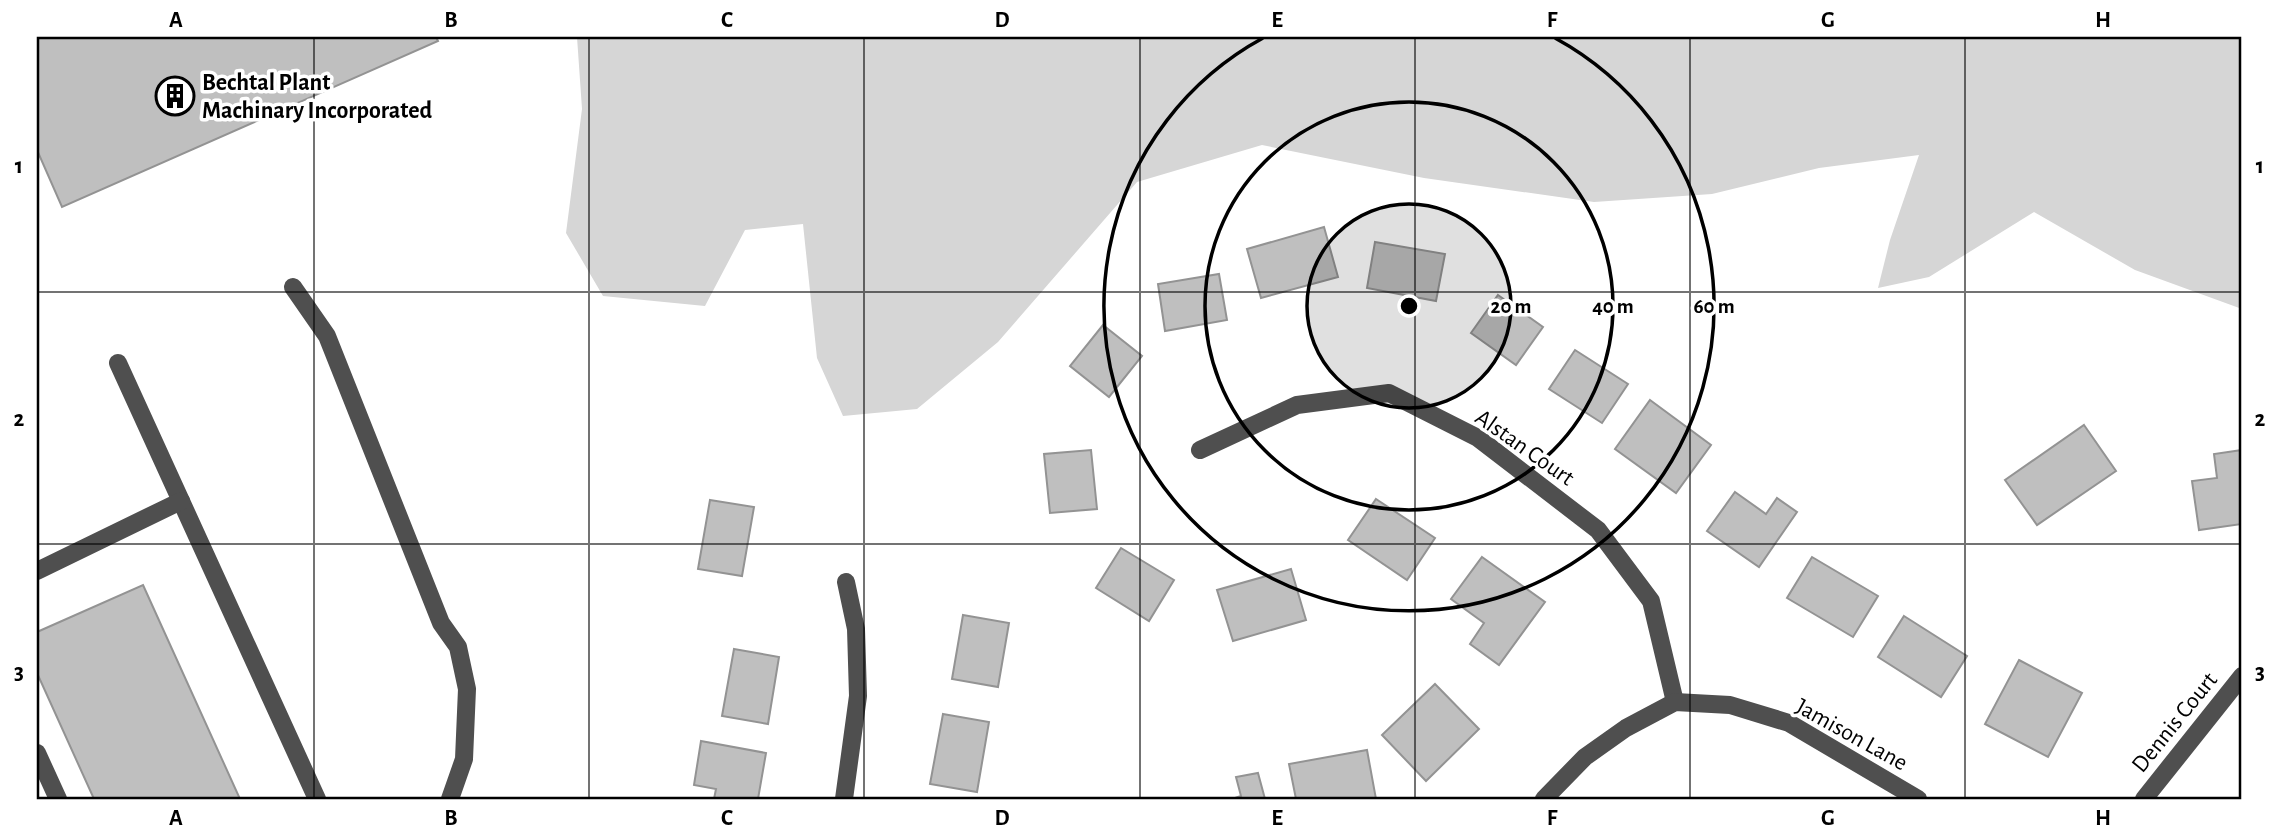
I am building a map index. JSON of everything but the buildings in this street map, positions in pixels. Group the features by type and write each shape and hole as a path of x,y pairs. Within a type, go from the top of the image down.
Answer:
{"street":[{"path":"292,286 327,336 441,623 458,647 467,689 464,759 450,799"},
{"path":"118,363 317,799"},
{"name":"Alstan Court","path":"1200,450 1297,405 1389,393 1478,438 1598,530 1651,601 1675,702"},
{"path":"37,571 181,501"},
{"path":"844,799 858,696 856,629 846,582"},
{"name":"Dennis Court","path":"2144,799 2242,676"},
{"path":"1544,799 1585,757 1626,728 1675,702"},
{"name":"Jamison Lane","path":"1675,702 1730,705 1789,723 1918,799"},
{"path":"37,753 58,799"}],"shaded area":[{"path":"577,37 2242,37 2242,309 2135,270 2034,212 1929,277 1878,288 1890,240 1919,155 1819,168 1712,194 1594,202 1424,178 1262,145 1137,182 998,342 917,409 843,416 817,358 803,224 745,230 705,306 603,296 566,233 582,109"}],"place":[{"name":"Bechtal Plant Machinary Incorporated","path":"175,96"}]}
